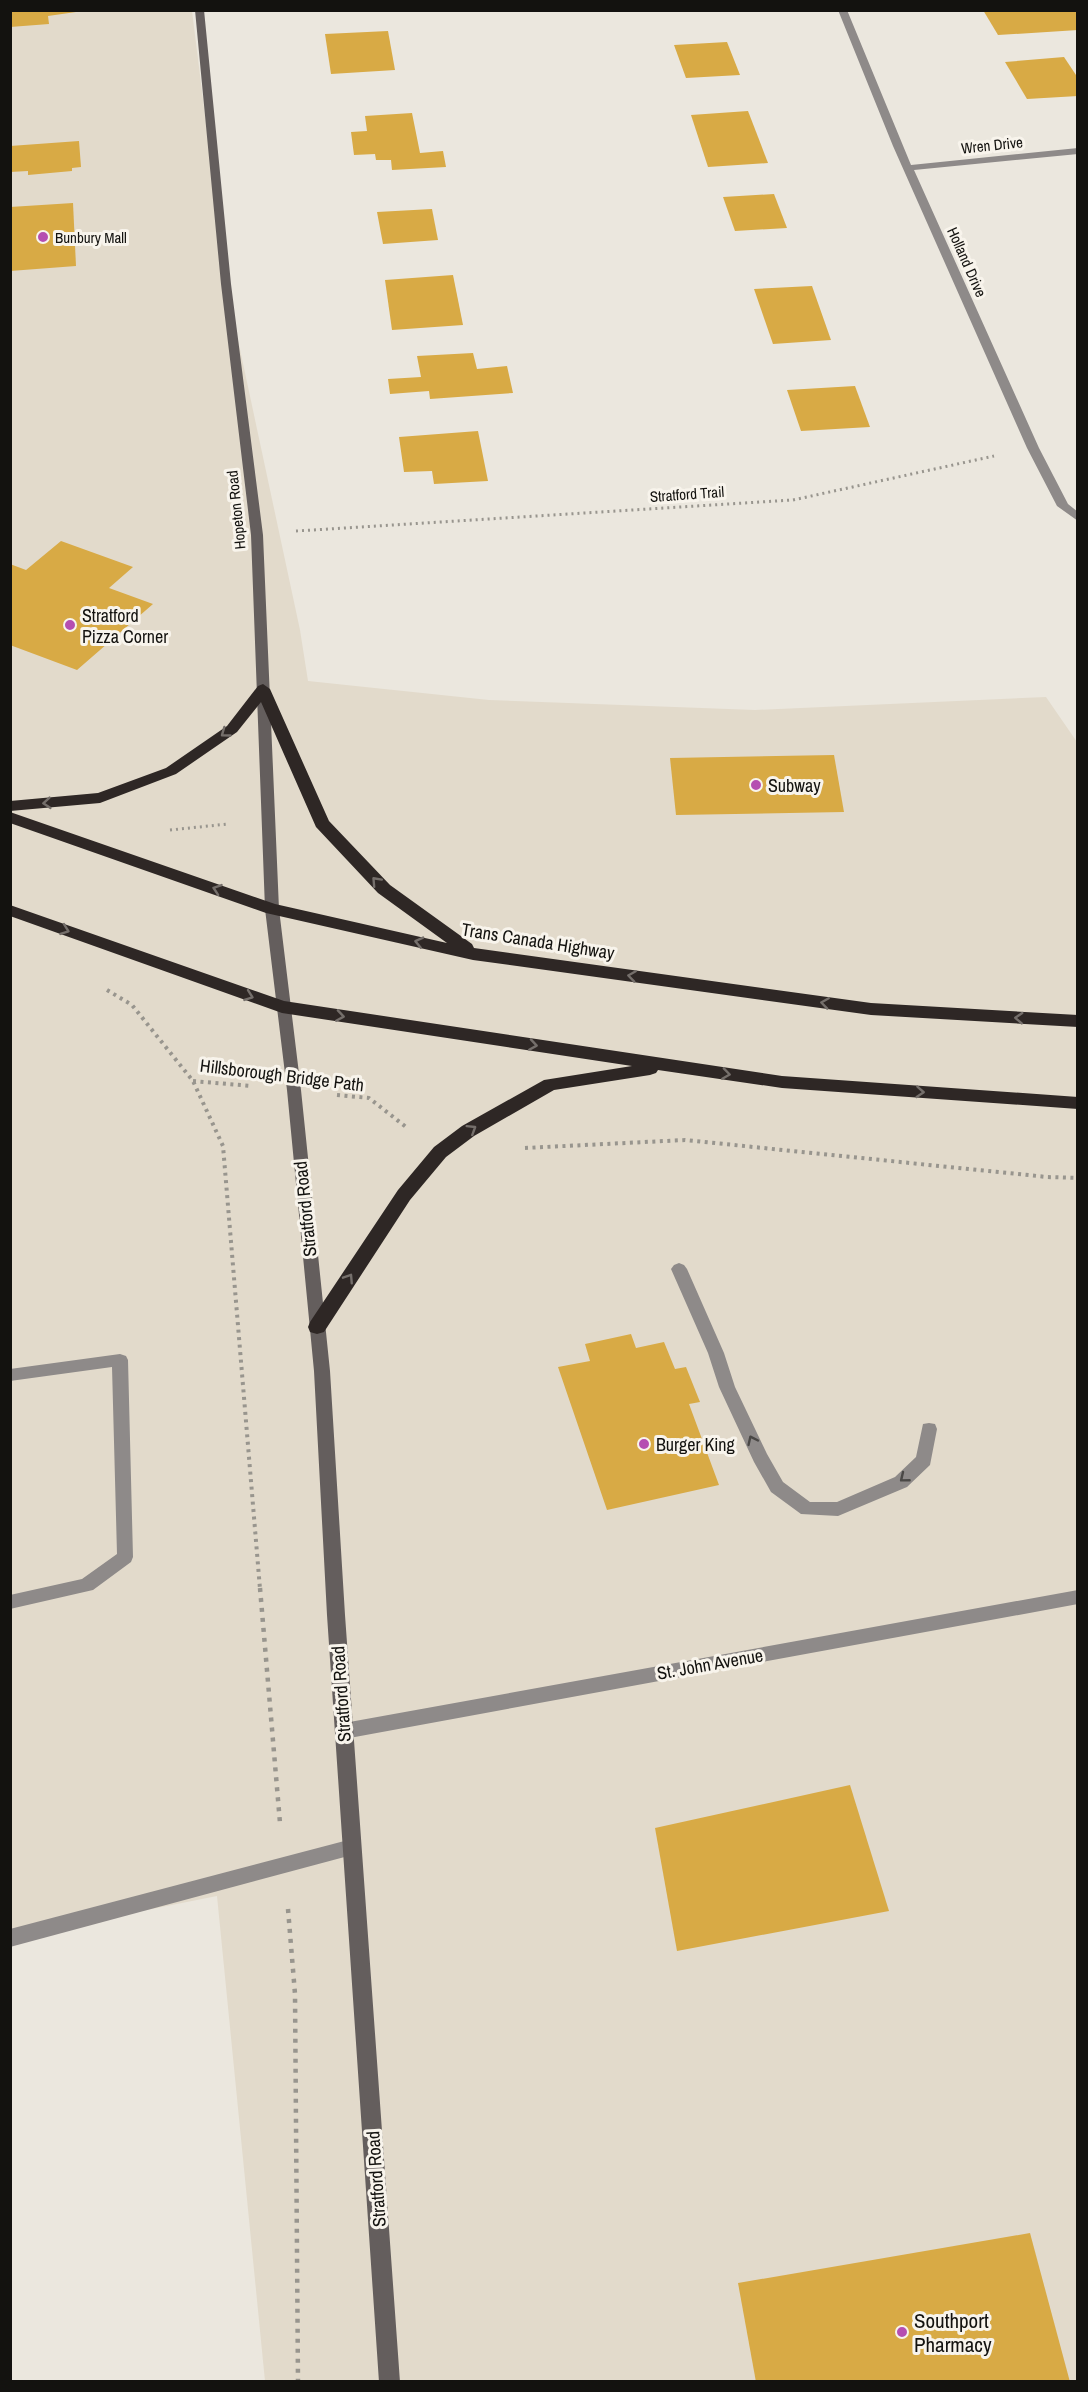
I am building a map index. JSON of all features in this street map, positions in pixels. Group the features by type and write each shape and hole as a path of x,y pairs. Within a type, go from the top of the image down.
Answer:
{"highway":[{"path":"10,806 100,798 171,771 232,729 263,689 322,823 384,890 473,954"},
{"name":"Trans Canada Highway","path":"10,817 272,909 473,954 870,1009 1077,1021"},
{"path":"10,910 282,1007 782,1082 1077,1103"},
{"path":"317,1327 404,1194 440,1152 468,1131 550,1084 669,1066"}],"main road":[{"name":"Hopeton Road","path":"199,10 226,284 257,535 272,909 282,1007"},
{"name":"Stratford Road","path":"282,1007 294,1090 322,1371 344,1731 390,2382"}],"street":[{"name":"Holland Drive","path":"842,10 1033,448 1063,506 1077,518"},
{"name":"Wren Drive","path":"909,168 1077,151"},
{"path":"679,1269 716,1353 727,1387 760,1457 777,1487 807,1509 838,1509 902,1482 924,1460 929,1429"},
{"path":"10,1375 120,1360 125,1557 87,1585 10,1602"},
{"name":"St. John Avenue","path":"344,1731 1077,1597"},
{"path":"10,1938 284,1867 352,1847"}],"path":[{"name":"Stratford Trail","path":"257,535 793,500 1033,448"},
{"name":"Hillsborough Bridge Path","path":"105,989 132,1005 193,1081 369,1098 440,1152"},
{"path":"193,1081 223,1146 295,1994 298,2382"},
{"path":"521,1148 685,1140 1047,1177 1077,1178"}],"shaded area":[{"path":"11,11 192,11 226,284 300,630 308,681 489,700 755,710 1046,697 1077,742 1077,2381 265,2381 217,1896 11,1937"}],"building":[{"path":"10,10 76,10 76,12 48,16 49,24 10,27"},
{"path":"983,10 1078,10 1078,30 998,35"},
{"path":"388,31 395,70 331,74 325,34"},
{"path":"727,42 740,75 686,78 674,45"},
{"path":"1064,57 1078,78 1078,96 1027,99 1005,62"},
{"path":"748,111 768,163 708,167 691,115"},
{"path":"412,113 420,153 443,151 446,167 392,170 391,160 376,160 375,154 354,155 351,132 367,131 365,116"},
{"path":"79,141 81,167 72,168 72,171 28,175 28,171 10,172 10,146"},
{"path":"774,194 787,228 735,231 723,197"},
{"name":"Bunbury Mall","path":"73,203 76,266 10,271 10,207"},
{"path":"432,209 438,240 383,244 377,212"},
{"path":"453,275 463,325 392,330 385,280"},
{"path":"812,286 831,340 773,344 754,289"},
{"path":"473,353 477,369 507,366 513,393 430,399 429,391 390,394 388,379 421,377 417,356"},
{"path":"855,386 870,427 801,431 787,390"},
{"path":"478,431 488,481 434,484 432,471 404,472 399,437"},
{"name":"Stratford Pizza Corner","path":"61,541 133,567 109,588 153,604 77,670 10,645 10,564 26,570"},
{"name":"Subway","path":"834,755 844,812 676,815 670,758"},
{"name":"Burger King","path":"631,1334 636,1348 664,1342 675,1369 686,1367 700,1402 689,1404 719,1485 607,1510 558,1367 590,1361 585,1344"},
{"path":"850,1785 889,1911 677,1951 655,1828"},
{"name":"Southport Pharmacy","path":"1030,2233 1070,2382 756,2382 738,2283"}],"place":[{"name":"Bunbury Mall","path":"43,237"},
{"name":"Stratford Pizza Corner","path":"70,625"},
{"name":"Subway","path":"756,785"},
{"name":"Burger King","path":"644,1444"},
{"name":"Southport Pharmacy","path":"902,2332"}]}
